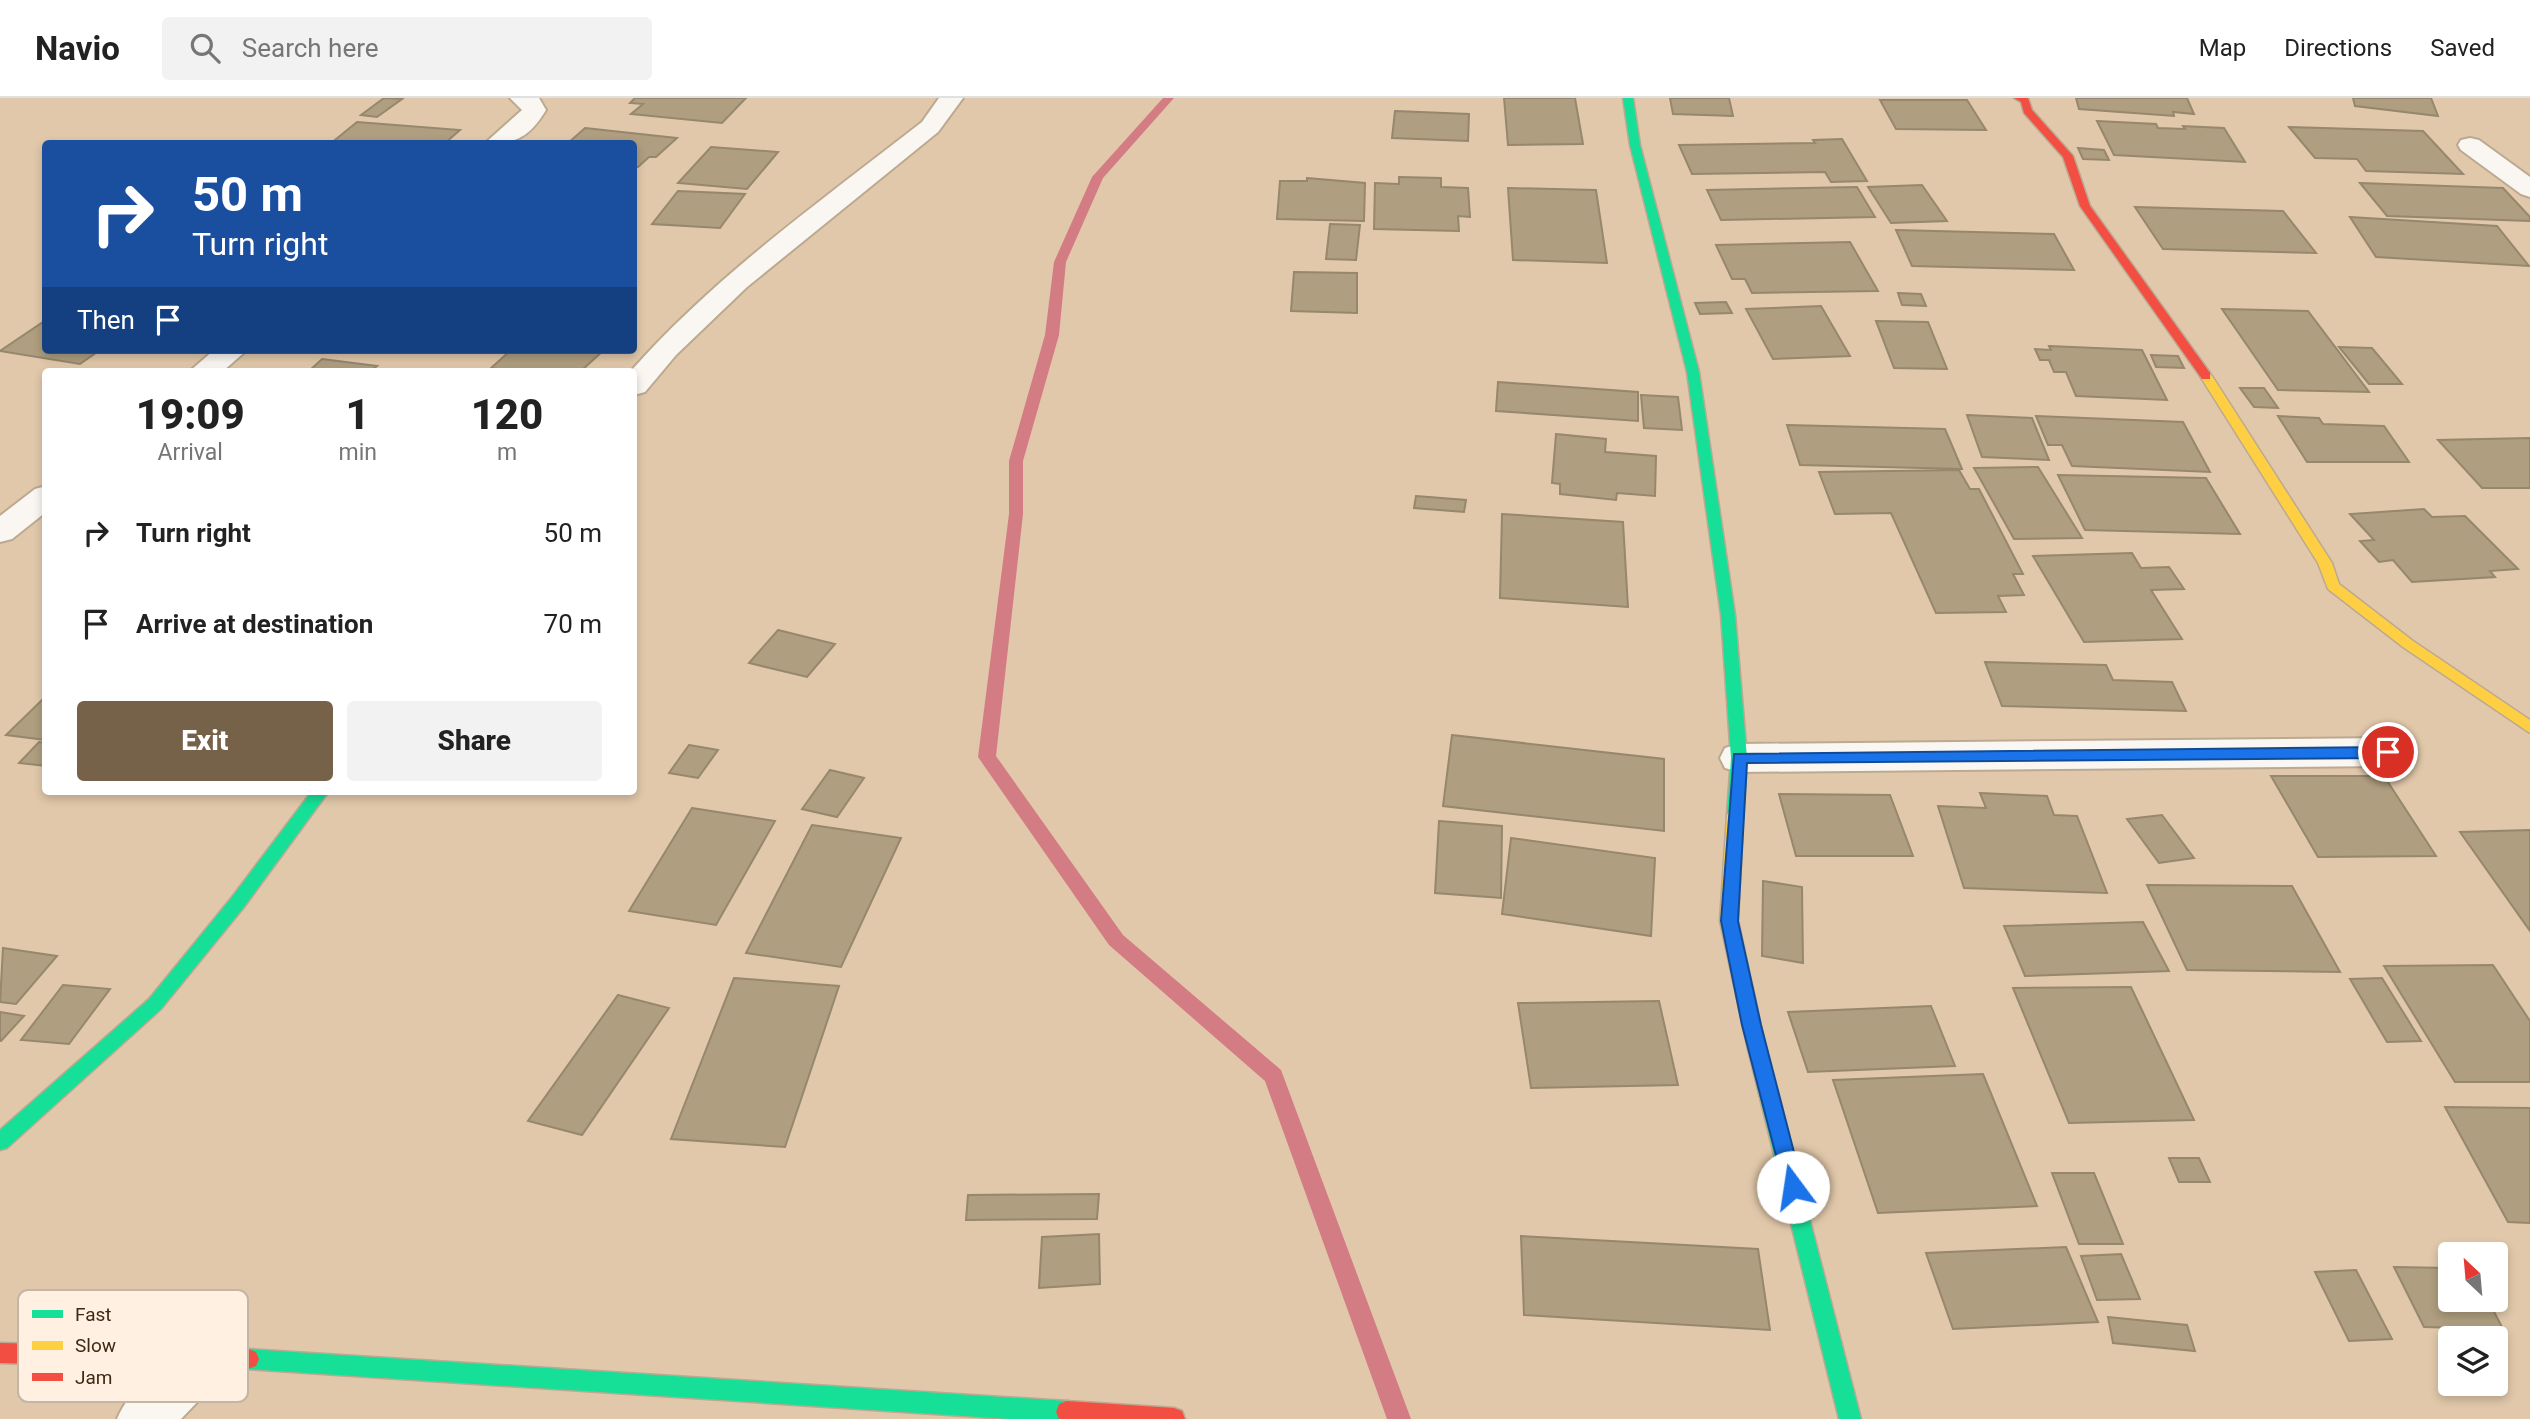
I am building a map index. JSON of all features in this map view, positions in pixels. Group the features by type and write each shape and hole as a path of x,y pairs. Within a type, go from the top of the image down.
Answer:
{"street":[{"path":"501,140 529,118 534,110 532,104 522,98"},
{"path":"637,382 657,357 730,288 930,127 951,98"},
{"path":"1628,98 1635,145 1693,372 1728,615 1739,758 1729,921 1751,1025 1850,1419"},
{"path":"2019,98 2025,100 2027,111 2068,156 2085,206 2200,366 2325,563 2333,586 2407,644 2530,728"},
{"path":"2470,145 2530,189"},
{"path":"209,368 227,354"},
{"path":"0,532 42,499"},
{"path":"1739,758 2388,752"},
{"path":"0,1142 155,1004 238,902 318,795"},
{"path":"0,1353 18,1353"},
{"path":"248,1359 1174,1419"},
{"path":"144,1419 161,1402"}],"building":[{"path":"384,98 402,99 377,117 361,115"},
{"path":"635,98 746,98 722,123 631,114 643,104 630,103"},
{"path":"1504,98 1575,98 1583,144 1508,145"},
{"path":"1670,98 1729,98 1733,116 1673,114"},
{"path":"2076,98 2187,98 2194,114 2173,112 2174,116 2079,109"},
{"path":"2353,98 2431,98 2438,116 2355,106"},
{"path":"1880,100 1967,100 1986,130 1896,129"},
{"path":"1395,111 1469,114 1468,141 1392,138"},
{"path":"2097,121 2156,124 2158,128 2224,128 2245,162 2114,155"},
{"path":"357,122 460,130 449,140 335,140"},
{"path":"2289,127 2423,131 2463,174 2366,171 2357,159 2315,158"},
{"path":"585,128 677,138 656,157 649,157 638,167 637,140 572,140"},
{"path":"1842,139 1867,181 1831,182 1825,172 1692,174 1679,145 1815,143 1813,140"},
{"path":"711,147 778,152 747,189 678,183"},
{"path":"2078,148 2104,150 2109,160 2083,159"},
{"path":"1399,177 1441,178 1441,187 1468,188 1470,217 1458,216 1459,231 1374,229 1375,183 1399,184"},
{"path":"1307,178 1365,183 1364,221 1277,219 1280,181 1307,181"},
{"path":"2360,183 2503,188 2530,217 2530,221 2387,216"},
{"path":"1922,185 1947,221 1891,223 1868,187"},
{"path":"1857,187 1875,217 1721,220 1707,190"},
{"path":"1508,188 1596,190 1607,263 1513,260"},
{"path":"678,191 745,194 720,228 652,224"},
{"path":"2135,207 2283,211 2316,253 2163,249"},
{"path":"2350,217 2497,226 2529,266 2376,257"},
{"path":"1330,224 1360,225 1356,260 1326,259"},
{"path":"1896,230 2054,234 2074,270 1912,266"},
{"path":"1850,242 1878,291 1752,293 1745,279 1732,279 1716,245"},
{"path":"1294,272 1357,273 1357,313 1291,311"},
{"path":"1898,293 1921,294 1926,306 1902,305"},
{"path":"1726,302 1732,313 1700,314 1695,303"},
{"path":"1821,306 1850,356 1773,359 1746,309"},
{"path":"2222,309 2308,311 2369,392 2278,390"},
{"path":"1876,321 1928,322 1947,369 1894,368"},
{"path":"42,323 42,354 94,354 80,364 0,351"},
{"path":"2049,346 2142,350 2167,400 2076,396 2066,372 2054,372 2049,360 2040,360 2035,349 2051,350"},
{"path":"2339,347 2372,348 2402,384 2369,384"},
{"path":"507,354 600,354 584,368 491,368"},
{"path":"2151,355 2178,356 2184,368 2156,367"},
{"path":"322,359 377,366 375,368 312,368"},
{"path":"1498,382 1638,392 1638,421 1496,411"},
{"path":"2240,388 2264,388 2278,408 2254,407"},
{"path":"1641,395 1678,397 1682,430 1644,428"},
{"path":"1967,415 2032,418 2049,460 1982,457"},
{"path":"2036,416 2183,422 2210,472 2072,466 2062,445 2048,445"},
{"path":"2278,416 2319,418 2323,424 2384,426 2409,462 2307,462"},
{"path":"1787,425 1945,429 1962,469 1800,465"},
{"path":"1556,434 1606,439 1605,452 1656,456 1655,496 1617,493 1616,500 1560,494 1560,484 1552,483"},
{"path":"2530,438 2530,488 2482,488 2438,440"},
{"path":"2038,467 2082,538 2014,539 1974,468"},
{"path":"1959,470 1970,489 1979,489 2023,574 2013,574 2024,595 1998,596 2006,612 1936,613 1891,513 1835,514 1819,472"},
{"path":"2058,475 2206,478 2240,534 2085,530"},
{"path":"1416,496 1466,500 1464,512 1414,508"},
{"path":"2424,509 2432,517 2465,516 2518,569 2490,571 2495,577 2412,582 2393,560 2379,562 2360,541 2374,540 2350,514"},
{"path":"1502,514 1623,522 1628,607 1500,598"},
{"path":"2132,553 2141,568 2169,567 2184,589 2151,590 2182,639 2084,642 2033,556"},
{"path":"778,630 835,644 807,677 749,663"},
{"path":"1985,662 2106,665 2113,680 2172,682 2186,711 2002,706"},
{"path":"42,700 42,740 6,735"},
{"path":"1452,735 1664,759 1664,831 1443,806"},
{"path":"39,742 42,742 42,766 19,763"},
{"path":"689,745 718,750 698,778 669,773"},
{"path":"830,770 864,778 837,817 802,809"},
{"path":"2271,776 2384,776 2436,856 2318,857"},
{"path":"1980,793 2047,796 2054,815 2077,816 2107,893 1964,888 1938,806 1986,808"},
{"path":"1779,794 1890,795 1913,856 1796,856"},
{"path":"692,808 775,821 716,925 629,911"},
{"path":"2162,815 2194,858 2159,863 2127,819"},
{"path":"1439,821 1502,826 1501,898 1435,893"},
{"path":"812,825 901,838 841,967 746,953"},
{"path":"2530,830 2530,931 2460,832"},
{"path":"1511,838 1655,858 1651,936 1502,914"},
{"path":"1763,881 1802,887 1803,963 1762,956"},
{"path":"2147,885 2292,886 2340,972 2187,970"},
{"path":"2143,922 2169,971 2025,976 2004,926"},
{"path":"3,948 57,956 16,1004 0,1002"},
{"path":"2493,965 2530,1021 2530,1082 2455,1082 2384,966"},
{"path":"734,978 839,986 785,1147 671,1139"},
{"path":"2382,978 2421,1041 2387,1042 2350,979"},
{"path":"63,985 110,989 69,1044 21,1040"},
{"path":"2131,987 2194,1120 2069,1123 2013,988"},
{"path":"618,995 669,1008 582,1135 528,1121"},
{"path":"1659,1001 1678,1085 1531,1088 1518,1003"},
{"path":"1931,1006 1955,1066 1808,1072 1788,1012"},
{"path":"0,1012 24,1016 1,1041 0,1041"},
{"path":"1983,1074 2037,1206 1878,1213 1833,1080"},
{"path":"2445,1107 2530,1108 2530,1223 2508,1222"},
{"path":"2169,1158 2199,1158 2210,1182 2179,1182"},
{"path":"2052,1173 2094,1173 2123,1244 2079,1244"},
{"path":"1099,1194 1097,1219 966,1220 968,1195"},
{"path":"1099,1234 1100,1284 1039,1288 1042,1237"},
{"path":"1521,1236 1758,1249 1770,1330 1524,1315"},
{"path":"2066,1247 2098,1322 1953,1329 1926,1253"},
{"path":"2121,1254 2140,1299 2097,1300 2081,1256"},
{"path":"2394,1267 2438,1268 2438,1312 2494,1312 2501,1326 2438,1326 2424,1327"},
{"path":"2356,1270 2392,1339 2349,1341 2315,1272"},
{"path":"2108,1317 2187,1325 2195,1351 2113,1343"}],"waterway":[{"path":"1169,98 1098,177 1060,262 1052,335 1016,461 1016,514 987,757 1116,940 1274,1076 1399,1419"}],"traffic: fast":[{"path":"1628,98 1635,145 1693,372 1728,615 1739,758 1735,815"},
{"path":"0,1142 155,1004 238,902 318,795"},
{"path":"1757,1049 1850,1419"},
{"path":"248,1359 1067,1412"}],"traffic: slow":[{"path":"2206,376 2325,563 2333,586 2408,644 2530,728"},
{"path":"1735,815 1729,921 1757,1049"}],"traffic: jam":[{"path":"2019,98 2025,100 2027,111 2068,156 2085,206 2206,376"},
{"path":"0,1353 18,1353"},
{"path":"1067,1412 1174,1419"}],"route":[{"path":"1793,1187 1751,1025 1729,921 1739,758 2004,758 2388,752"}]}
